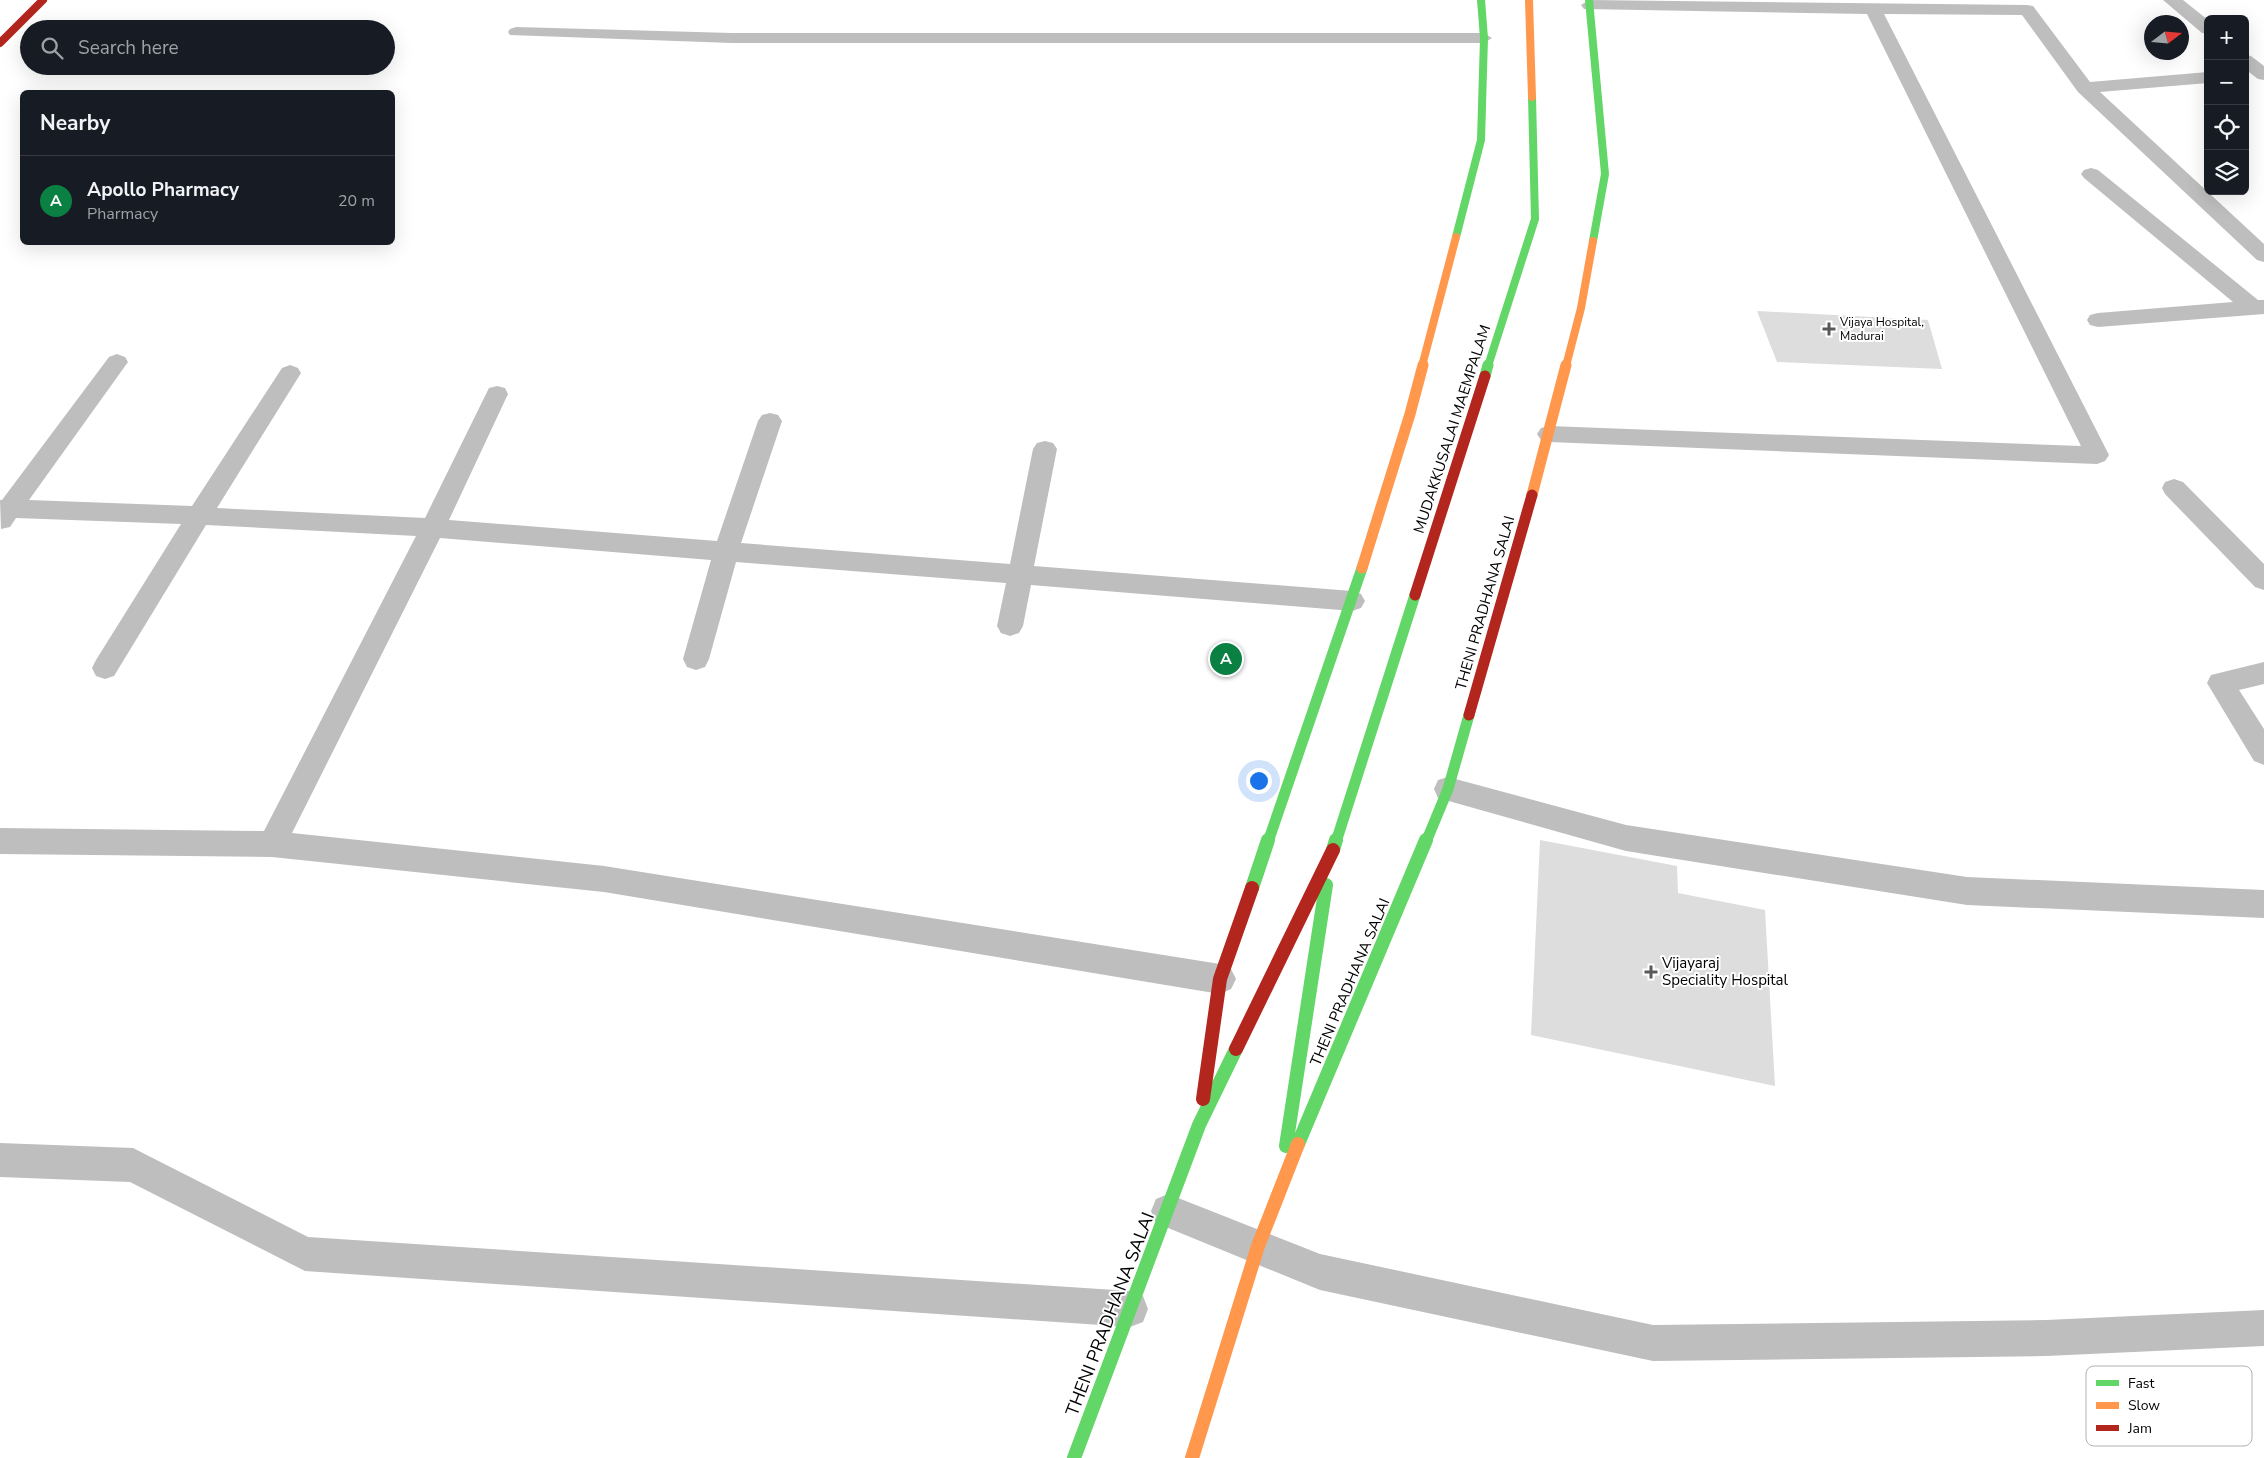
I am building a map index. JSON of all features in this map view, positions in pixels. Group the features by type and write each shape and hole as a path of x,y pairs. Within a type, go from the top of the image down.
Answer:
{"main road":[{"path":"23,20 43,0"},
{"name":"THENI PRADHANA SALAI","path":"1199,1125 1220,978 1352,600 1410,414 1481,140 1484,38 1481,0"},
{"name":"MUDAKKUSALAI MAEMPALAM","path":"1331,857 1535,219 1531,14 1529,0"},
{"name":"THENI PRADHANA SALAI","path":"1192,1458 1258,1246 1280,1187 1448,789 1549,434 1581,308 1605,174 1589,3"},
{"path":"0,43 20,23"},
{"name":"THENI PRADHANA SALAI","path":"1074,1458 1199,1125 1331,857"},
{"name":"THENI PRADHANA SALAI","path":"1280,1187 1331,857"}],"street":[{"path":"2172,0 2204,26"},
{"path":"1589,3 1873,9 2023,5 2085,88 2264,255"},
{"path":"1549,434 2098,455 1873,9"},
{"path":"2249,64 2258,73"},
{"path":"2085,88 2204,77"},
{"path":"2091,174 2258,307"},
{"path":"2098,320 2258,307"},
{"path":"3,513 117,362"},
{"path":"105,668 198,516 290,373"},
{"path":"272,844 433,528 498,394"},
{"path":"696,659 726,551 770,421"},
{"path":"1010,626 1045,449"},
{"path":"2174,488 2264,580"},
{"path":"3,513 198,516 433,528 1352,600"},
{"path":"2264,673 2220,683 2264,753"},
{"path":"1448,789 1626,838 1967,891 2264,904"},
{"path":"0,841 272,844 604,879 1220,978"},
{"path":"0,1160 133,1165 305,1254 1130,1309"},
{"path":"1168,1211 1320,1272 1653,1343 2046,1338 2264,1328"}],"lane":[{"path":"516,32 732,38 1484,38"}],"building":[{"path":"1757,311 1928,320 1942,369 1777,362"},
{"name":"Vijayaraj Speciality Hospital","path":"1540,840 1677,866 1678,893 1765,910 1775,1086 1531,1035"}],"traffic: fast":[{"path":"1456,237 1481,140 1484,38 1481,0"},
{"path":"1589,0 1605,174 1593,241"},
{"path":"1485,376 1535,219 1532,97"},
{"path":"1252,888 1362,568"},
{"path":"1333,850 1415,595"},
{"path":"1298,1144 1448,789 1469,715"},
{"path":"1286,1146 1326,885"},
{"path":"1074,1458 1199,1125 1236,1049"}],"traffic: slow":[{"path":"1529,0 1532,97"},
{"path":"1362,568 1410,414 1456,237"},
{"path":"1532,495 1581,308 1593,241"},
{"path":"1192,1458 1258,1246 1298,1144"}],"traffic: jam":[{"path":"23,20 43,0"},
{"path":"0,43 20,23"},
{"path":"1415,595 1485,376"},
{"path":"1469,715 1532,495"},
{"path":"1236,1049 1333,850"},
{"path":"1203,1099 1220,979 1252,888"}],"place":[{"name":"Vijaya Hospital, Madurai","path":"1829,329"},
{"name":"Apollo Pharmacy","path":"1226,659"},
{"name":"Vijayaraj Speciality Hospital","path":"1651,972"}]}
